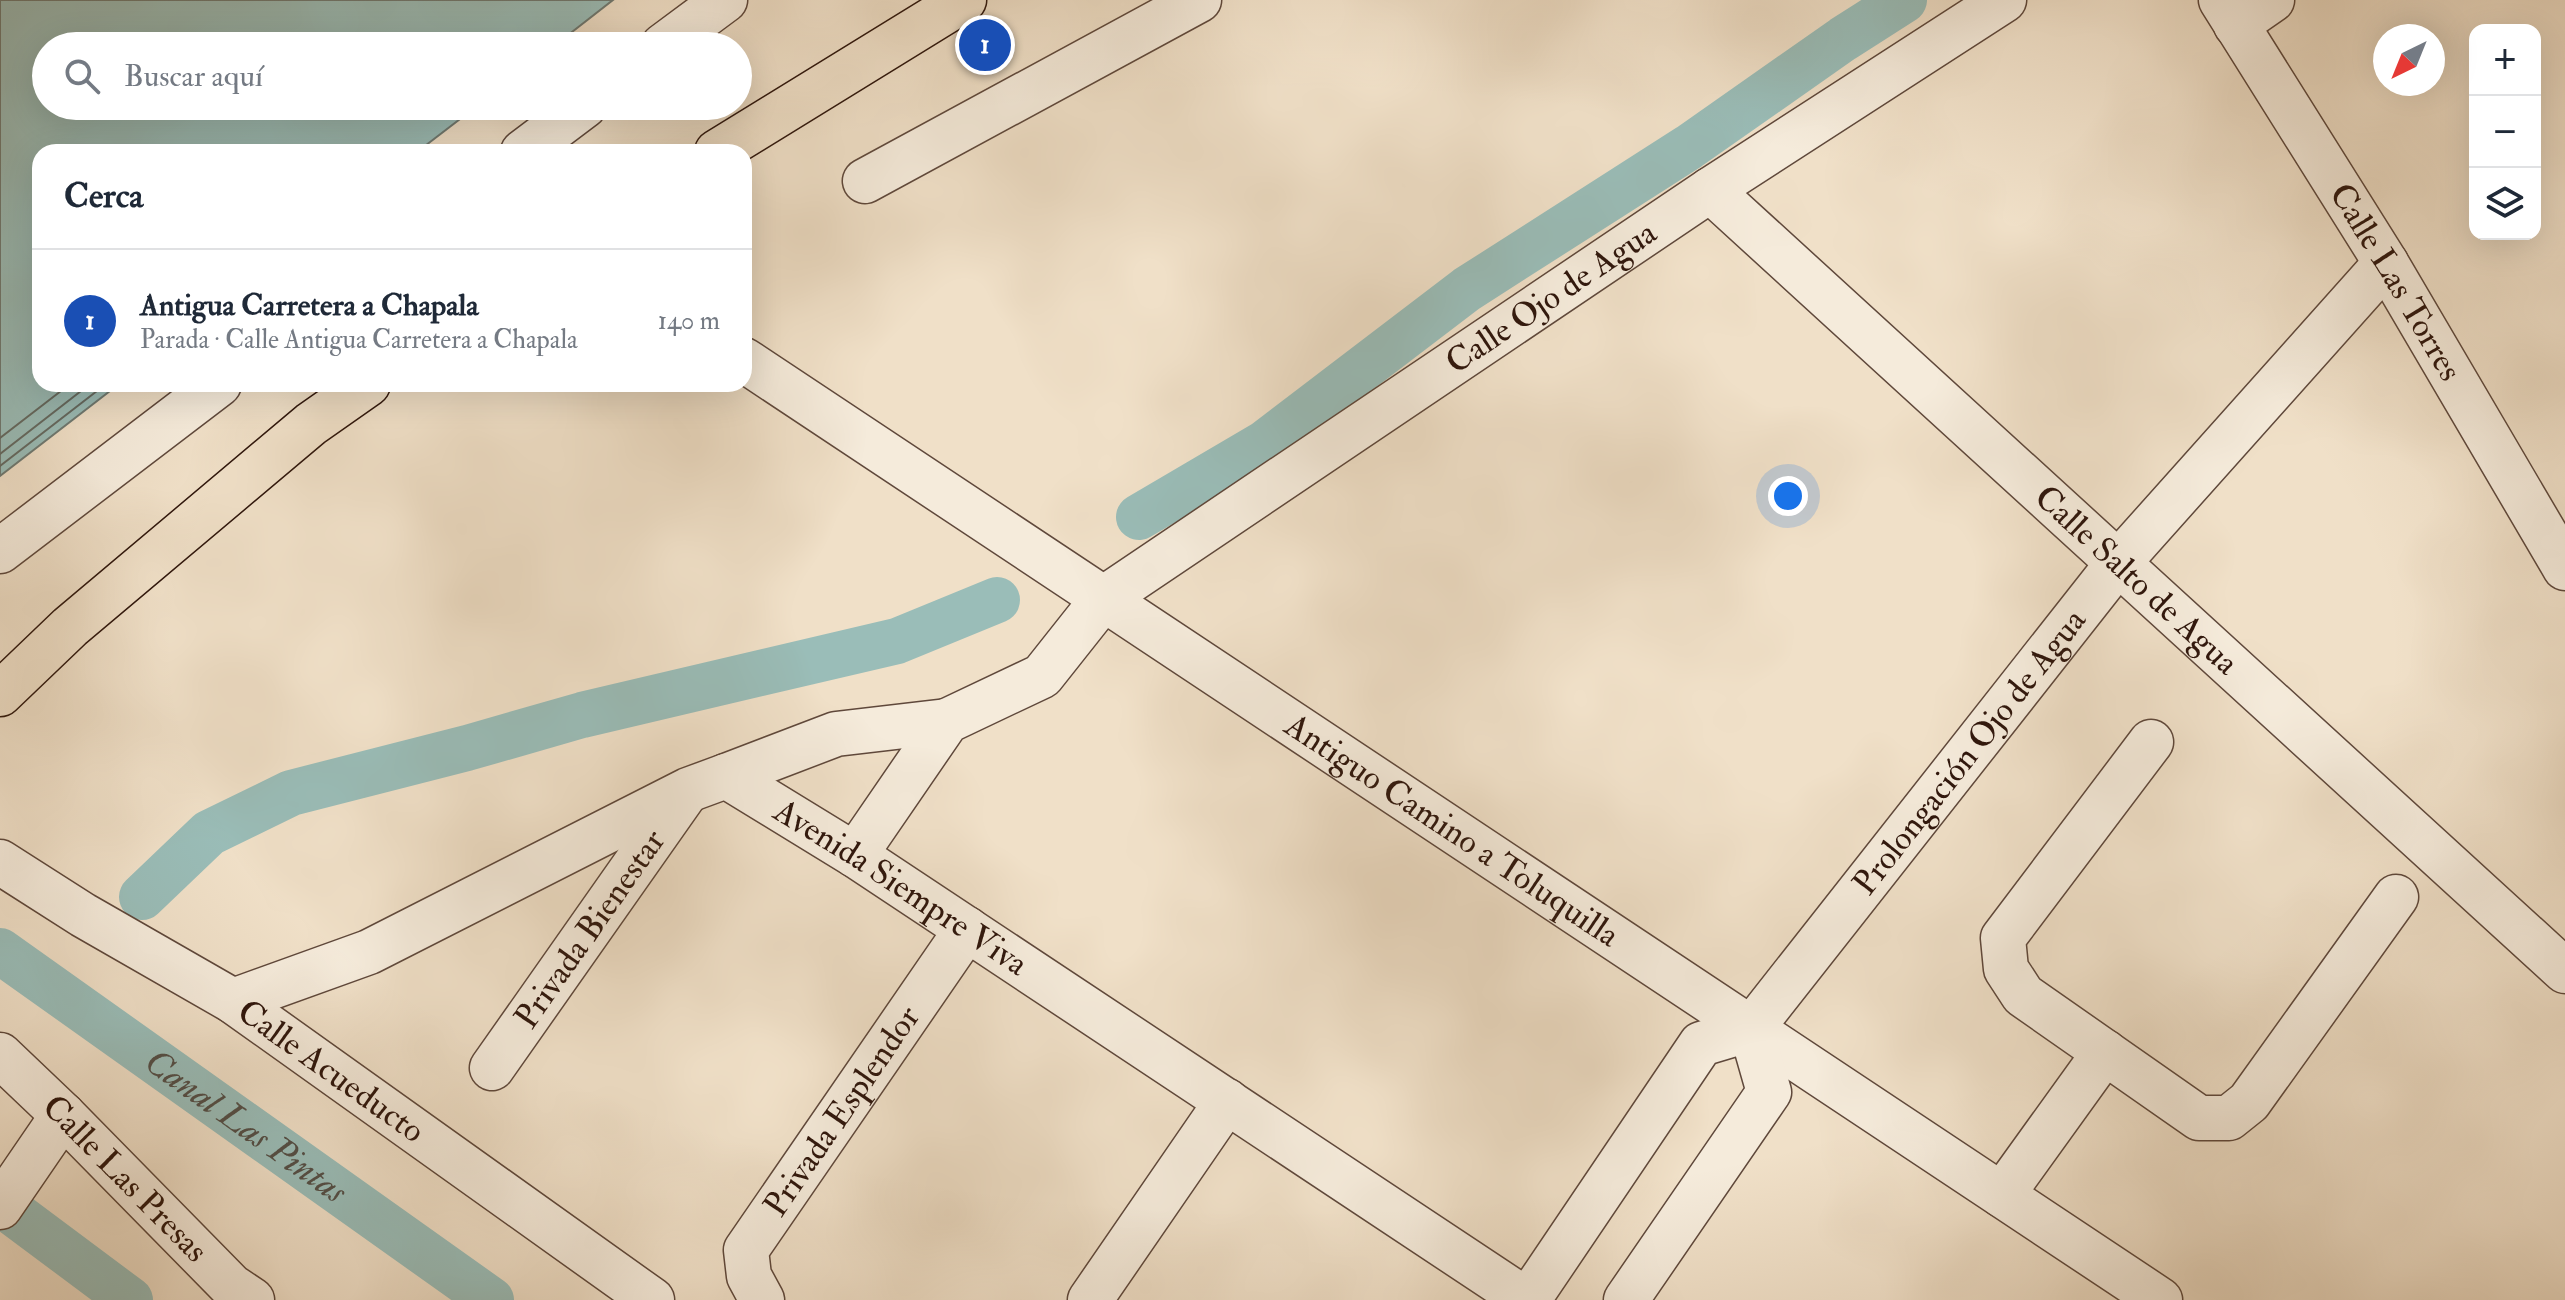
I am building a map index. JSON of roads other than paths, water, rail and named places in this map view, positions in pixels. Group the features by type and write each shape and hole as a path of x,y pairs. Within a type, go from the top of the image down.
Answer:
{"main road":[{"path":"730,144 964,0"},
{"path":"0,694 70,627 311,424 357,392"}],"street":[{"path":"682,32 725,0"},
{"name":"Calle Ojo de Agua","path":"947,721 1042,676 1103,599 1710,190 2004,0"},
{"path":"2228,12 2272,0"},
{"path":"865,181 1181,5"},
{"name":"Calle Las Torres","path":"2228,12 2386,263 2565,568"},
{"path":"534,144 565,120"},
{"name":"Calle Salto de Agua","path":"1710,190 2565,971"},
{"name":"Prolongación Ojo de Agua","path":"1751,1029 2118,563 2386,263"},
{"name":"Antiguo Camino a Toluquilla","path":"752,365 2160,1300"},
{"path":"0,551 209,392"},
{"path":"233,1001 369,952 707,783 836,734 947,721"},
{"path":"855,855 947,721"},
{"path":"2151,742 2003,938 2006,969 2023,995 2199,1118 2229,1118 2249,1102 2396,897"},
{"name":"Avenida Siempre Viva","path":"707,783 855,855 1227,1101 1478,1287 1527,1300"},
{"name":"Privada Bienestar","path":"492,1068 707,783"},
{"name":"Calle Acueducto","path":"0,862 83,915 233,1001 652,1300"},
{"name":"Privada Esplendor","path":"762,1300 749,1276 746,1250 967,929"},
{"path":"1527,1300 1701,1044 1751,1029 1769,1092 1626,1300"},
{"path":"2002,1195 2105,1052"},
{"name":"Calle Las Presas","path":"0,1055 231,1286 252,1300"},
{"path":"1090,1300 1227,1101"},
{"path":"0,1207 63,1115"}],"water":[{"path":"0,0 613,0 572,32 32,32 32,120 459,120 427,144 32,144 32,392 109,392 0,476"}],"waterway":[{"path":"1139,517 1265,443 1467,289 1689,147 1904,0"},
{"path":"142,897 209,833 291,793 582,715 897,641 997,600"},
{"name":"Canal Las Pintas","path":"0,951 491,1300"},
{"path":"0,1203 130,1300"}],"place":[{"name":"Antigua Carretera a Chapala","path":"985,45"}]}
